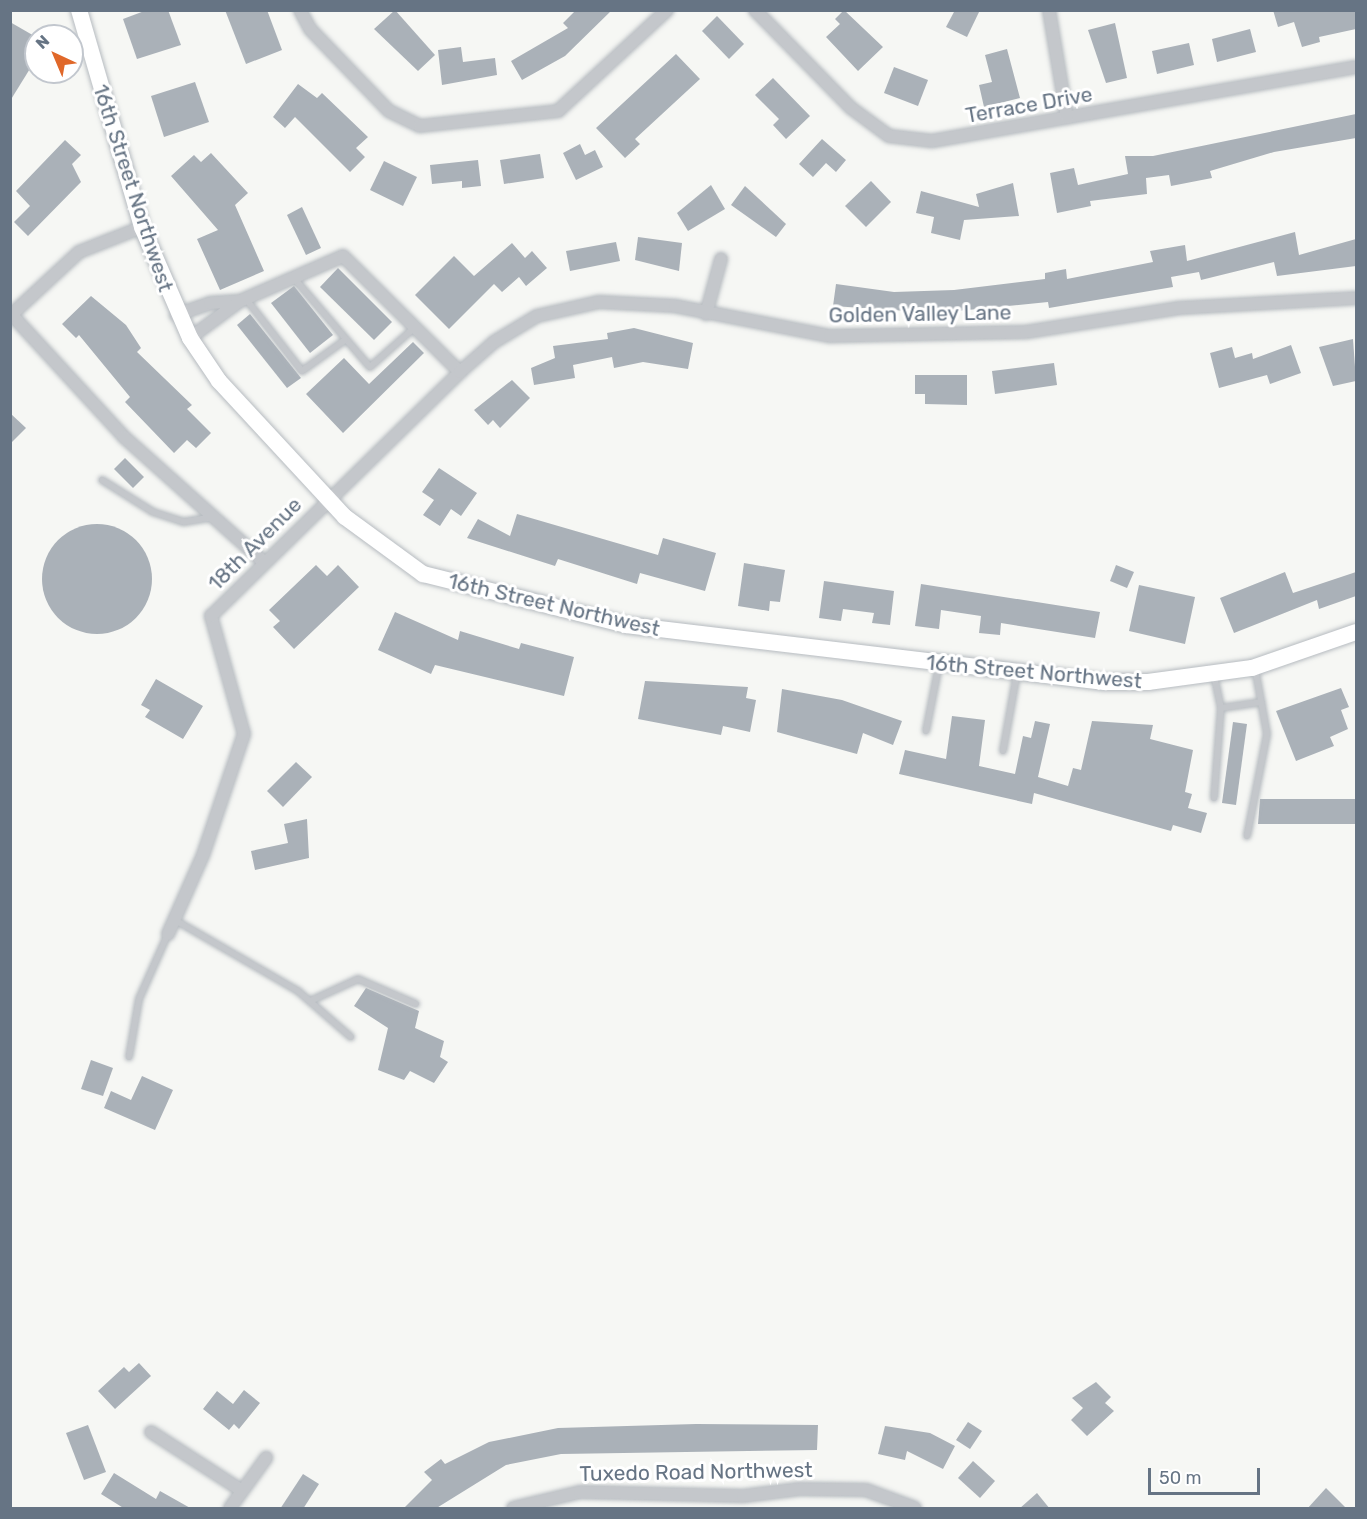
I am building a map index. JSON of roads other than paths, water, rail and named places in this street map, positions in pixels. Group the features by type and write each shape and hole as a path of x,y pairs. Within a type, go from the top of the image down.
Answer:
{"street":[{"name":"16th Street Northwest","path":"79,10 142,227 176,315 219,381 328,498 397,558 453,585 626,625 1017,672 1148,682 1214,675 1255,667 1356,632"},
{"path":"300,10 310,29 389,111 420,126 558,111 667,10"},
{"name":"Terrace Drive","path":"755,10 851,108 889,136 932,141 1356,67"},
{"path":"1049,10 1067,118"},
{"path":"142,227 79,252 11,315 112,425 264,562"},
{"path":"190,338 243,300 292,275 343,256 460,372"},
{"path":"706,314 721,259"},
{"name":"Golden Valley Lane","path":"494,342 537,316 599,302 706,314 830,336 1014,332 1179,308 1356,298"},
{"path":"176,315 210,303 243,300"},
{"name":"18th Avenue","path":"168,934 203,855 244,734 211,616 328,498 494,342"},
{"path":"151,1432 241,1490"},
{"path":"230,1509 241,1490 266,1458"},
{"name":"Tuxedo Road Northwest","path":"513,1509 580,1492 743,1496 801,1489 866,1490 915,1509"}],"lane":[{"path":"292,275 370,367 416,327"},
{"path":"243,300 302,371 345,340"},
{"path":"102,480 163,515 183,522 216,517"},
{"path":"926,731 939,664"},
{"path":"1247,836 1267,734 1255,667"},
{"path":"1003,751 1017,672"},
{"path":"1214,675 1221,708 1214,798"},
{"path":"1221,708 1262,702"},
{"path":"174,920 310,1001 351,1037"},
{"path":"129,1057 139,999 168,934"},
{"path":"310,1001 358,979 416,1004"}]}
